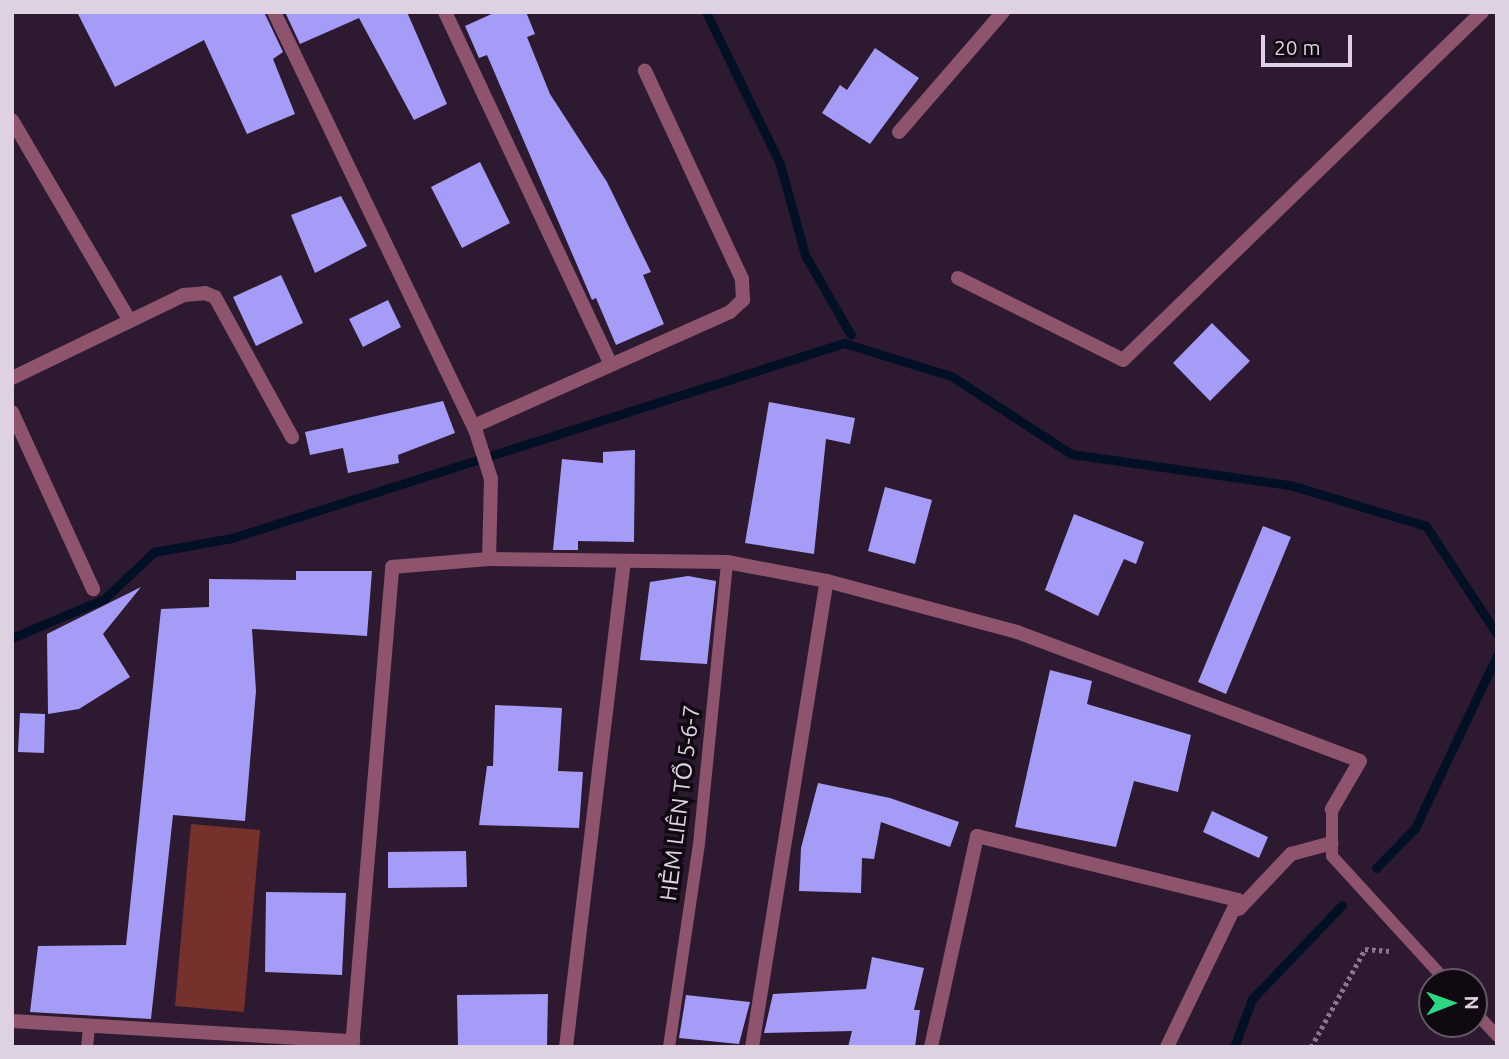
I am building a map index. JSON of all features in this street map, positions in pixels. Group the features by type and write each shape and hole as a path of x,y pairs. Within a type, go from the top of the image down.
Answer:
{"street":[{"path":"274,12 475,429 488,463 489,559"},
{"path":"445,12 611,364"},
{"path":"899,132 1003,12"},
{"path":"958,278 1123,360 1482,12"},
{"path":"475,429 611,364 730,312 745,289 645,71"},
{"path":"12,120 130,321"},
{"path":"12,378 184,295 215,297 292,437"},
{"path":"12,412 93,589"},
{"path":"12,1021 244,1042 353,1044 392,567 489,559 623,566 727,562 827,581 1017,632 1360,761 1332,809"},
{"path":"566,1047 623,566"},
{"path":"752,1047 827,581"},
{"path":"931,1047 977,836 1235,898 1239,909"},
{"path":"1167,1047 1239,909 1291,854 1332,843"}],"lane":[{"name":"HẺM LIÊN TỔ 5-6-7","path":"669,1047 699,844 727,562"},
{"path":"1332,809 1332,856 1434,968"},
{"path":"87,1047 89,1028"}],"path":[{"path":"1311,1047 1365,950 1400,952"}],"shaded area":[{"path":"191,824 260,830 244,1012 175,1006"}],"building":[{"path":"77,12 264,12 283,52 273,59 295,114 247,134 204,40 115,87"},
{"path":"285,12 407,12 447,104 414,120 359,18 300,44"},
{"path":"496,12 526,12 535,34 527,37 550,94 607,182 651,272 643,275 664,324 616,345 596,298 592,300 487,55 479,58 465,26"},
{"path":"875,48 919,78 870,144 822,113 840,85 847,90"},
{"path":"480,162 510,223 462,248 431,187"},
{"path":"341,196 367,246 315,273 291,215"},
{"path":"281,275 303,323 256,346 233,297"},
{"path":"388,300 401,327 363,347 349,319"},
{"path":"1212,323 1250,361 1210,401 1173,363"},
{"path":"443,401 455,433 398,455 399,463 348,473 343,448 310,455 305,432"},
{"path":"769,402 855,418 850,444 826,439 814,554 745,543"},
{"path":"635,450 634,542 578,541 578,550 553,550 562,459 603,463 603,452"},
{"path":"885,487 932,500 915,564 868,551"},
{"path":"1074,514 1144,542 1136,564 1124,559 1098,616 1045,590"},
{"path":"1263,526 1291,537 1226,694 1198,682"},
{"path":"296,571 372,571 367,636 252,629 256,691 245,821 173,815 151,1019 30,1012 38,946 126,945 161,609 209,607 209,579 296,580"},
{"path":"688,576 716,581 707,664 640,660 650,582"},
{"path":"141,587 103,634 130,677 79,709 48,714 47,634"},
{"path":"1050,670 1092,681 1087,704 1191,735 1178,792 1134,781 1116,847 1015,827"},
{"path":"495,705 562,708 558,771 583,772 579,828 479,825 487,766 493,766"},
{"path":"20,713 45,714 44,753 18,752"},
{"path":"818,783 890,798 959,822 950,847 881,822 874,859 862,858 861,893 799,891 801,848"},
{"path":"1212,811 1268,837 1259,858 1203,832"},
{"path":"466,851 467,887 388,888 388,852"},
{"path":"266,892 346,893 342,975 265,972"},
{"path":"872,957 924,968 914,1010 920,1010 915,1047 848,1047 852,1031 764,1033 773,994 866,989"},
{"path":"548,994 547,1047 458,1047 457,995"},
{"path":"686,995 750,1002 739,1044 679,1038"}],"waterway":[{"path":"706,12 780,164 805,255 851,335"},
{"path":"12,638 104,599 154,552 232,538 844,343 951,376 1071,454 1290,485 1426,526 1497,634"},
{"path":"1376,868 1415,828 1497,655"},
{"path":"1234,1047 1252,999 1342,905"}]}
